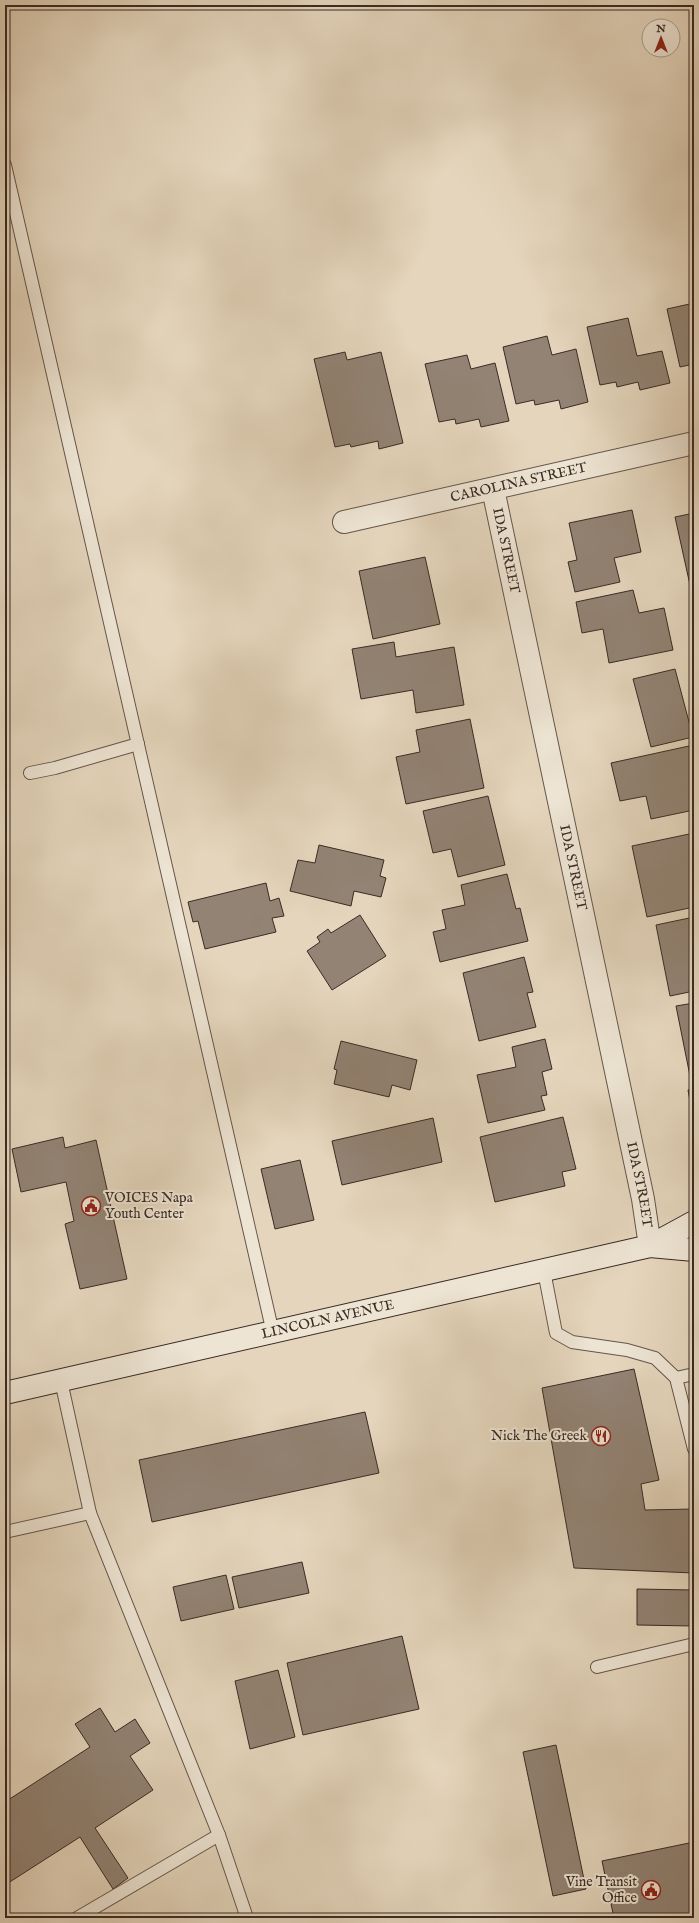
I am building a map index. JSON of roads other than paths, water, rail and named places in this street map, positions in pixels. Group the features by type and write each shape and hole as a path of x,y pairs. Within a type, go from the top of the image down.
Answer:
{"street":[{"name":"CAROLINA STREET","path":"344,522 694,443"},
{"name":"IDA STREET","path":"493,489 641,1192 650,1246"},
{"name":"LINCOLN AVENUE","path":"5,1393 650,1246 694,1222"},
{"name":"LINCOLN AVENUE","path":"650,1246 694,1250"}],"lane":[{"path":"5,165 273,1332"},
{"path":"30,773 55,768 138,744"},
{"path":"544,1270 556,1332 572,1342 627,1350 655,1358 676,1378 694,1449"},
{"path":"676,1378 694,1374"},
{"path":"61,1381 90,1513 219,1835 247,1918"},
{"path":"5,1532 90,1513"},
{"path":"597,1667 694,1644"},
{"path":"78,1918 219,1835"}],"place":[{"name":"VOICES Napa Youth Center","path":"91,1206"},
{"name":"Nick The Greek","path":"601,1436"},
{"name":"Vine Transit Office","path":"651,1890"}]}
